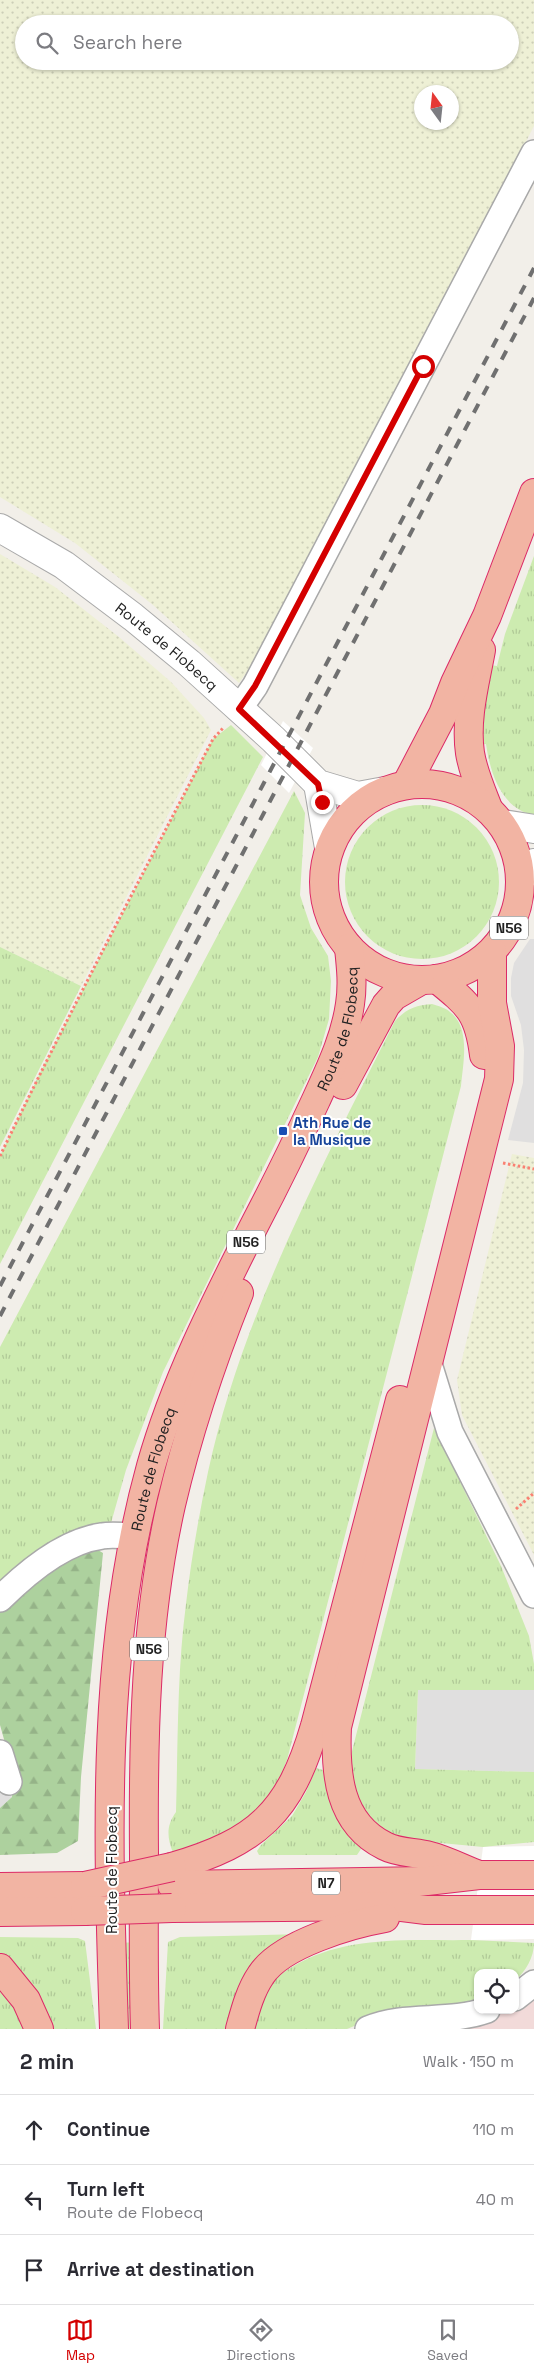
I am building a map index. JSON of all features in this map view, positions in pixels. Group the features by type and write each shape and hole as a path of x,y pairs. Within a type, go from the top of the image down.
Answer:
{"highway":[{"name":"N56","path":"396,788 442,714 487,616 534,492"},
{"name":"N56","path":"487,616 470,722 472,760 495,816 518,859 528,870 515,916 507,933 492,952 479,963 459,974 429,980 400,978 381,971 364,961 349,948 336,931 328,911 324,890 324,869 329,848 342,824 361,804 396,788 428,784 450,787 470,796 495,816"},
{"name":"Route de Flobecq","path":"114,2029 111,1955 110,1731 120,1632 134,1536 152,1465 194,1348 293,1149 340,1047 350,1005 352,978 349,948"},
{"path":"479,1875 431,1856 386,1846 370,1837 357,1824 347,1808 339,1788 335,1762 337,1727 499,1079 500,1060 492,1003 492,952"},
{"name":"Route de Flobecq","path":"145,2029 143,1747 147,1670 156,1590 167,1525 190,1429 212,1362 243,1283 358,1053 386,1005 394,996 429,980"},
{"path":"0,1887 85,1898 172,1887 222,1849 262,1824 282,1804 305,1760 483,1082 484,1056 482,1034 474,1012 429,980"},
{"name":"N7","path":"0,1912 85,1898 172,1887 427,1881 479,1875 534,1874"},
{"name":"N7","path":"172,1887 426,1910 534,1910"},
{"path":"240,2029 248,2000 262,1974 289,1952 355,1924 426,1910"},
{"path":"0,1968 26,2000 39,2029"}],"street":[{"path":"239,709 255,686 534,153"},
{"name":"Route de Flobecq","path":"0,528 64,565 133,617 189,663 318,784 358,796 396,788"},
{"path":"318,784 329,848"},
{"path":"495,816 534,829"},
{"path":"429,1364 450,1432 534,1595"},
{"path":"0,1599 21,1578 75,1543 103,1536 134,1536"},
{"path":"0,1753 9,1782"},
{"path":"519,1995 534,1983"},
{"path":"368,2029 395,2020 458,2018 474,2014"}],"path":[{"path":"0,1156 40,1071 213,739 239,709"},
{"path":"480,1158 534,1169"}],"shaded area":[{"path":"530,939 534,939 534,1143 508,1140 523,1083 524,1050 521,1025 511,996 511,978 514,963"},
{"path":"418,1690 534,1690 534,1772 415,1769"},
{"path":"0,1773 12,1797 0,1808"},
{"path":"534,1997 534,2029 368,2029 474,2012 474,2014 519,2014 519,1998"}],"green space":[{"path":"0,0 534,0 534,126 274,633 239,683 153,605 75,543 0,497"},
{"path":"0,554 55,587 119,637 171,682 204,718 211,730 81,986 0,947"},
{"path":"534,556 534,815 513,805 505,797 494,777 486,744 480,745 490,665 497,666 505,634"},
{"path":"231,725 263,757 0,1264 0,1156 41,1071 213,739"},
{"path":"294,791 305,813 300,895 311,928 328,956 331,981 329,1019 318,1057 163,1372 126,1470 111,1523 0,1591 0,1347"},
{"path":"422,805 437,806 452,811 477,827 493,852 498,867 498,897 493,912 477,937 452,953 437,958 422,959 407,958 392,953 367,937 351,912 346,897 345,882 346,867 351,852 367,827 392,811 407,806"},
{"path":"0,947 81,986 0,1147"},
{"path":"432,1004 448,1011 457,1019 461,1027 464,1057 461,1086 287,1760 272,1796 265,1807 254,1816 228,1832 173,1853 168,1832 170,1822 176,1812 178,1708 183,1630 198,1521 223,1413 241,1355 287,1241 395,1021 412,1008"},
{"path":"512,1154 534,1158 534,1555 462,1415 457,1380"},
{"path":"434,1428 501,1566 529,1636 534,1664 534,1690 418,1690 415,1769 534,1772 534,1842 483,1847 399,1839 382,1830 357,1803 348,1767"},
{"path":"93,1547 103,1553 81,1777 78,1841 57,1853 0,1855 0,1808 12,1797 14,1775 0,1725 0,1613 28,1580"},
{"path":"316,1768 323,1770 329,1792 360,1840 361,1849 357,1855 259,1855 257,1851 261,1845 292,1816 306,1792"},
{"path":"303,1934 232,2029 163,2029 168,1942 180,1937"},
{"path":"0,1937 78,1938 85,1941 96,2029 49,2029 0,1956"},
{"path":"471,1940 534,1943 529,1963 519,1977 519,1969 474,1969 474,2007 376,2017 347,2029 252,2029 257,2012 268,1989 280,1975 292,1967 319,1954 340,1948 383,1941"},
{"path":"138,1942 139,2029 120,2029 119,1943"},
{"path":"0,1986 20,2017 24,2029 0,2029"}],"pier":[{"path":"283,721 313,748 289,793 261,765"},
{"path":"534,1846 534,1939 471,1940 483,1847"}],"railway":[{"path":"0,1286 534,268"},
{"path":"0,1316 534,298"}],"place":[{"name":"Ath Rue de la Musique","path":"283,1131"}],"route":[{"path":"322,802 318,784 273,739 239,709 255,686 423,366"}]}
